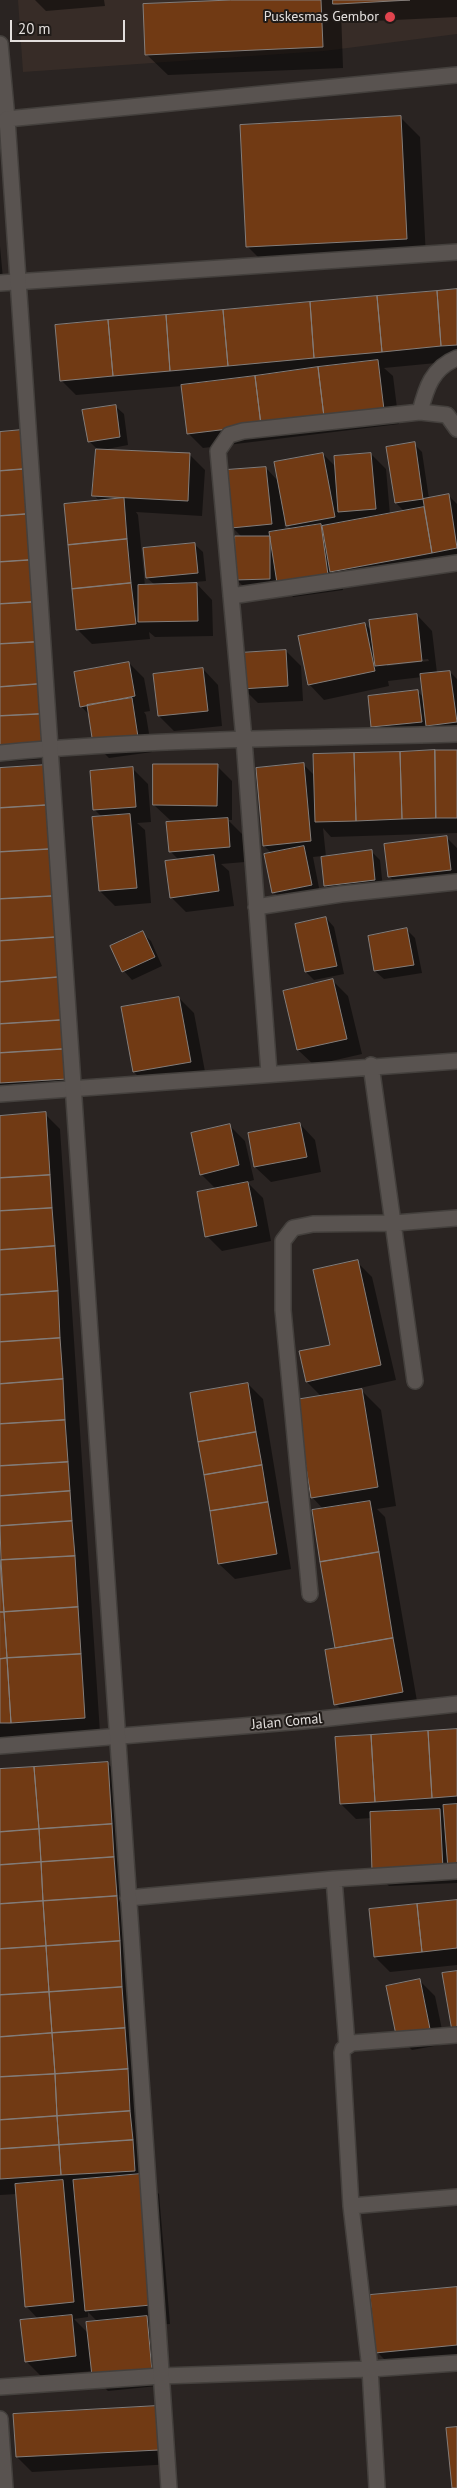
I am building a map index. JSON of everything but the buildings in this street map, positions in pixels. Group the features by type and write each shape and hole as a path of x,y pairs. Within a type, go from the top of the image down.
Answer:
{"street":[{"path":"0,44 3,120 17,282 169,2488"},
{"path":"3,120 457,75"},
{"path":"0,283 457,252"},
{"path":"420,412 426,388 433,374 448,361 457,358"},
{"path":"269,1074 244,740 218,451 229,435 244,431 420,412 447,415 457,429"},
{"path":"231,596 457,562"},
{"path":"0,753 244,740 457,734"},
{"path":"256,907 341,894 457,882"},
{"path":"0,1094 72,1087 457,1060"},
{"path":"371,1066 395,1223 415,1381"},
{"path":"310,1594 283,1310 283,1241 293,1228 307,1224 395,1223 457,1218"},
{"name":"Jalan Comal","path":"0,1746 303,1722 457,1704"},
{"path":"128,1898 457,1871"},
{"path":"334,1880 347,2045 342,2057 352,2206 370,2369 377,2488"},
{"path":"347,2045 358,2042 457,2035"},
{"path":"352,2206 457,2197"},
{"path":"0,2387 161,2376 370,2369 457,2363"},
{"path":"0,2419 5,2488"}],"shaded area":[{"path":"18,0 457,0 457,34 324,51 23,72"}],"place":[{"name":"Puskesmas Gembor","path":"390,17"}]}
